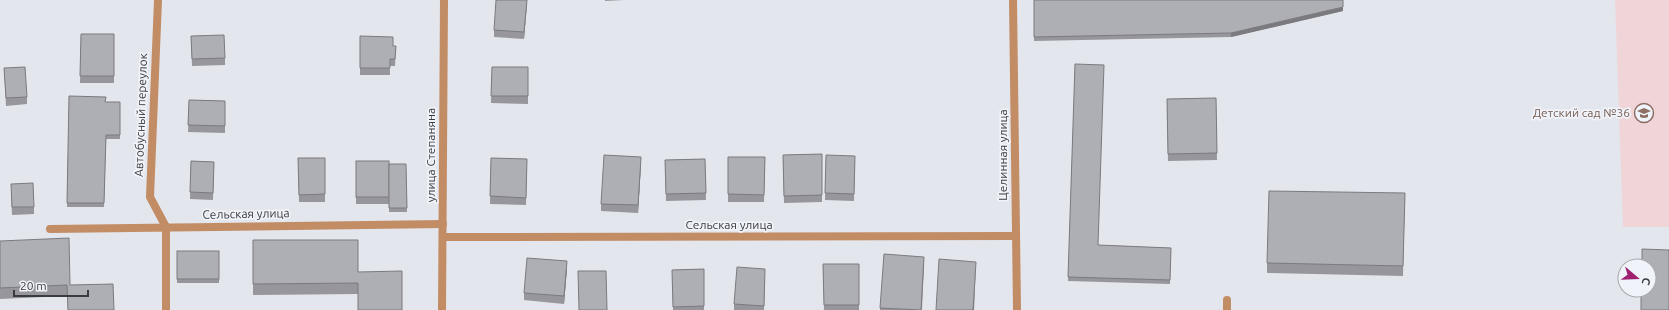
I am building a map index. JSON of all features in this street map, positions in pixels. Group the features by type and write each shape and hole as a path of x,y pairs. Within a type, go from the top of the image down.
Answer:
{"street":[{"name":"Автобусный переулок","path":"158,0 150,197 166,227"},
{"name":"улица Степаняна","path":"442,310 444,237 444,0"},
{"name":"Целинная улица","path":"1013,0 1017,310"},
{"name":"Сельская улица","path":"50,229 443,224"},
{"path":"166,227 166,310"},
{"name":"Сельская улица","path":"444,237 1015,236"},
{"path":"1227,300 1227,310"}],"shaded area":[{"name":"Детский сад №36","path":"1615,0 1669,0 1669,227 1623,227"}],"building":[{"path":"496,0 527,0 524,32 494,30"},
{"path":"1034,0 1343,0 1343,7 1231,33 1034,37"},
{"path":"81,34 114,34 114,76 80,76"},
{"path":"224,35 225,58 192,59 191,36"},
{"path":"360,36 393,37 393,46 396,46 395,59 390,59 390,68 360,68"},
{"path":"1075,64 1104,65 1098,245 1171,248 1170,280 1068,277"},
{"path":"25,67 27,97 6,98 4,68"},
{"path":"492,67 528,67 528,96 491,96"},
{"path":"69,96 106,97 105,102 120,102 120,135 106,135 104,203 67,203"},
{"path":"1216,98 1217,153 1168,154 1167,99"},
{"path":"189,100 225,101 225,126 188,125"},
{"path":"822,154 822,195 784,196 783,155"},
{"path":"604,155 641,157 638,205 601,204"},
{"path":"826,155 855,156 854,194 825,193"},
{"path":"728,157 765,157 764,195 728,194"},
{"path":"298,158 325,158 325,194 299,195"},
{"path":"491,158 527,159 526,198 490,196"},
{"path":"705,159 706,193 666,194 665,160"},
{"path":"191,161 214,162 213,193 190,192"},
{"path":"356,161 389,161 389,197 356,197"},
{"path":"389,164 406,164 407,208 389,208"},
{"path":"33,183 34,207 12,207 11,184"},
{"path":"1269,191 1405,193 1403,266 1267,263"},
{"path":"69,238 70,285 113,284 114,310 68,310 67,285 0,288 0,241"},
{"path":"253,240 358,240 358,272 402,271 402,310 358,310 358,283 253,284"},
{"path":"1642,249 1669,250 1669,310 1641,310 1641,298 1657,298 1657,258 1642,258"},
{"path":"177,251 219,251 219,279 177,279"},
{"path":"884,254 924,257 921,310 880,308"},
{"path":"527,258 567,261 564,296 524,293"},
{"path":"939,259 976,262 973,310 936,310"},
{"path":"823,264 859,264 859,305 824,305"},
{"path":"737,267 765,269 764,306 734,304"},
{"path":"704,269 704,306 673,307 672,270"},
{"path":"578,271 606,271 607,310 579,310"}],"place":[{"name":"Детский сад №36","path":"1644,113"}]}
